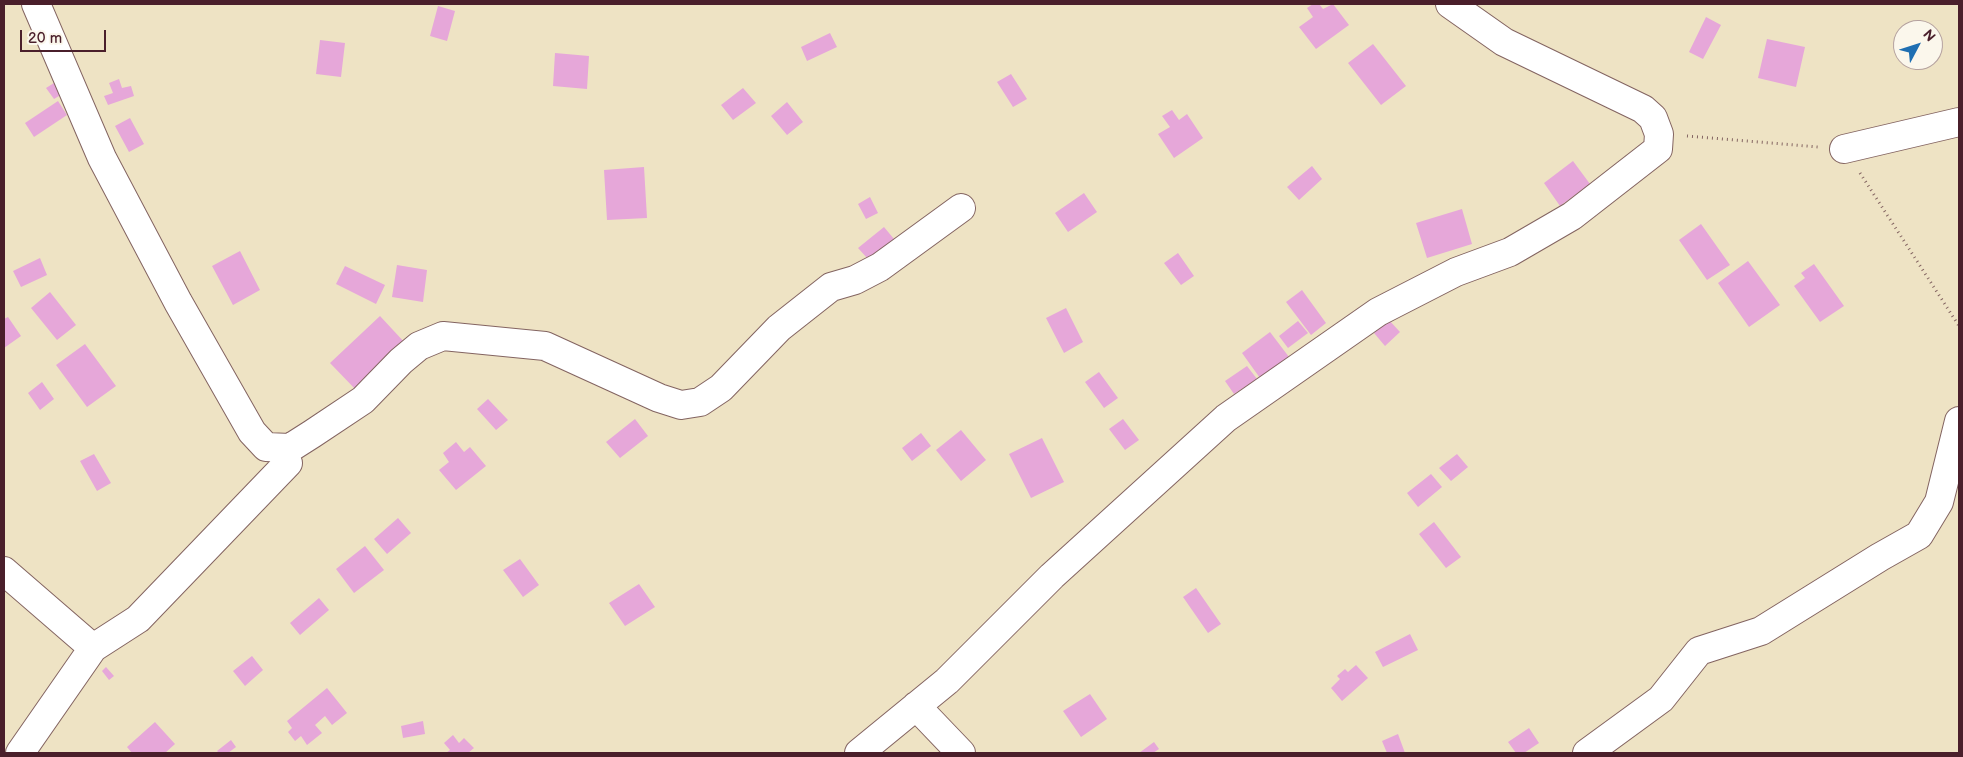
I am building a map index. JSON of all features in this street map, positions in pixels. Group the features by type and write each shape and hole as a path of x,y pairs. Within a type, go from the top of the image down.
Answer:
{"street":[{"path":"36,4 102,158 178,302 252,432 266,447 290,448 363,400 401,361 419,346 442,336 545,346 659,398 681,405 700,402 721,388 779,328 831,287 855,280 880,267 960,208"},
{"path":"860,753 946,681 1052,576 1226,418 1378,312 1456,272 1510,252 1572,216 1658,149 1659,134 1653,118 1644,109 1504,42 1450,4"},
{"path":"1844,149 1959,122"},
{"path":"1587,753 1661,699 1699,651 1762,632 1880,556 1919,535 1939,502 1959,421"},
{"path":"20,753 93,648 138,619 288,463"},
{"path":"4,571 93,648"},
{"path":"916,706 961,753"}],"path":[{"path":"1659,134 1844,149 1959,326"}],"building":[{"path":"1313,4 1319,4 1323,9 1333,4 1349,25 1316,49 1299,27 1313,17 1307,8"},
{"path":"438,6 455,11 447,41 430,36"},
{"path":"1706,17 1721,25 1703,59 1689,52"},
{"path":"830,33 837,47 807,61 801,47"},
{"path":"1767,39 1805,47 1796,87 1758,78"},
{"path":"320,40 345,43 341,77 316,74"},
{"path":"1373,44 1406,86 1381,105 1348,63"},
{"path":"555,53 589,56 587,89 553,86"},
{"path":"1011,74 1027,99 1013,107 997,82"},
{"path":"62,78 69,90 54,99 46,88"},
{"path":"119,79 122,88 131,86 134,96 108,105 104,96 113,93 109,83"},
{"path":"743,88 756,103 733,120 721,105"},
{"path":"58,101 67,115 34,137 25,123"},
{"path":"787,102 803,122 787,135 771,116"},
{"path":"1172,110 1179,120 1187,114 1203,138 1174,158 1158,134 1170,127 1162,116"},
{"path":"130,118 144,144 129,152 115,126"},
{"path":"1573,161 1590,184 1560,206 1544,183"},
{"path":"1312,166 1322,179 1299,200 1287,187"},
{"path":"644,167 647,218 607,220 604,170"},
{"path":"1084,193 1097,212 1068,232 1055,213"},
{"path":"870,197 878,213 866,219 858,204"},
{"path":"1462,209 1472,244 1427,258 1416,223"},
{"path":"1701,224 1730,265 1707,280 1679,240"},
{"path":"884,227 894,239 868,259 858,248"},
{"path":"240,251 260,290 233,305 212,266"},
{"path":"1178,253 1194,276 1181,285 1164,263"},
{"path":"40,258 47,275 21,287 13,271"},
{"path":"1748,261 1780,305 1749,327 1718,283"},
{"path":"1814,264 1844,306 1820,322 1794,286 1805,278 1801,273"},
{"path":"397,265 427,270 423,302 392,297"},
{"path":"345,266 385,285 376,304 336,284"},
{"path":"1302,290 1326,323 1311,335 1286,302"},
{"path":"50,292 76,325 57,340 31,308"},
{"path":"1066,308 1083,342 1064,353 1046,318"},
{"path":"380,316 406,344 357,391 330,363"},
{"path":"8,317 21,336 4,348 4,319"},
{"path":"1388,319 1400,332 1385,346 1374,333"},
{"path":"1298,321 1308,333 1288,348 1279,336"},
{"path":"1270,332 1289,357 1260,378 1242,353"},
{"path":"85,344 116,386 87,407 56,365"},
{"path":"1247,366 1257,379 1234,394 1225,381"},
{"path":"1099,372 1118,398 1104,408 1085,382"},
{"path":"42,382 54,399 40,410 28,393"},
{"path":"488,399 508,420 496,430 477,409"},
{"path":"635,419 648,436 620,458 606,442"},
{"path":"1123,419 1139,440 1125,450 1109,429"},
{"path":"961,430 986,460 961,481 936,450"},
{"path":"921,433 931,446 912,461 902,448"},
{"path":"1042,438 1064,482 1031,498 1009,454"},
{"path":"456,442 464,452 470,447 486,466 456,490 439,470 449,462 443,453"},
{"path":"94,454 111,483 97,491 80,461"},
{"path":"1457,454 1468,467 1451,481 1439,468"},
{"path":"1431,474 1442,487 1418,507 1407,493"},
{"path":"398,518 411,533 387,554 374,539"},
{"path":"1434,522 1461,557 1446,568 1419,534"},
{"path":"365,546 384,570 354,593 336,569"},
{"path":"520,559 539,585 523,597 503,570"},
{"path":"639,584 655,607 625,626 609,603"},
{"path":"1196,588 1221,624 1208,633 1183,597"},
{"path":"319,598 329,610 300,635 290,623"},
{"path":"1410,634 1418,650 1383,667 1375,652"},
{"path":"252,656 263,670 245,686 233,671"},
{"path":"1356,665 1368,678 1342,701 1331,688 1340,679 1337,676 1345,669 1348,672"},
{"path":"106,667 114,676 109,680 102,671"},
{"path":"327,688 347,713 332,725 325,716 315,725 322,733 307,745 301,736 295,741 288,732 292,728 287,721"},
{"path":"1090,694 1107,719 1081,737 1063,711"},
{"path":"423,721 425,734 403,738 401,726"},
{"path":"155,722 175,744 165,753 132,753 127,747"},
{"path":"1529,728 1539,743 1524,753 1516,753 1508,742"},
{"path":"1398,734 1405,753 1387,753 1382,741"},
{"path":"453,735 459,743 464,738 474,748 468,753 446,753 450,750 444,743"},
{"path":"231,740 236,747 228,753 219,753 217,751"},
{"path":"1154,742 1159,749 1153,753 1139,753"}]}
